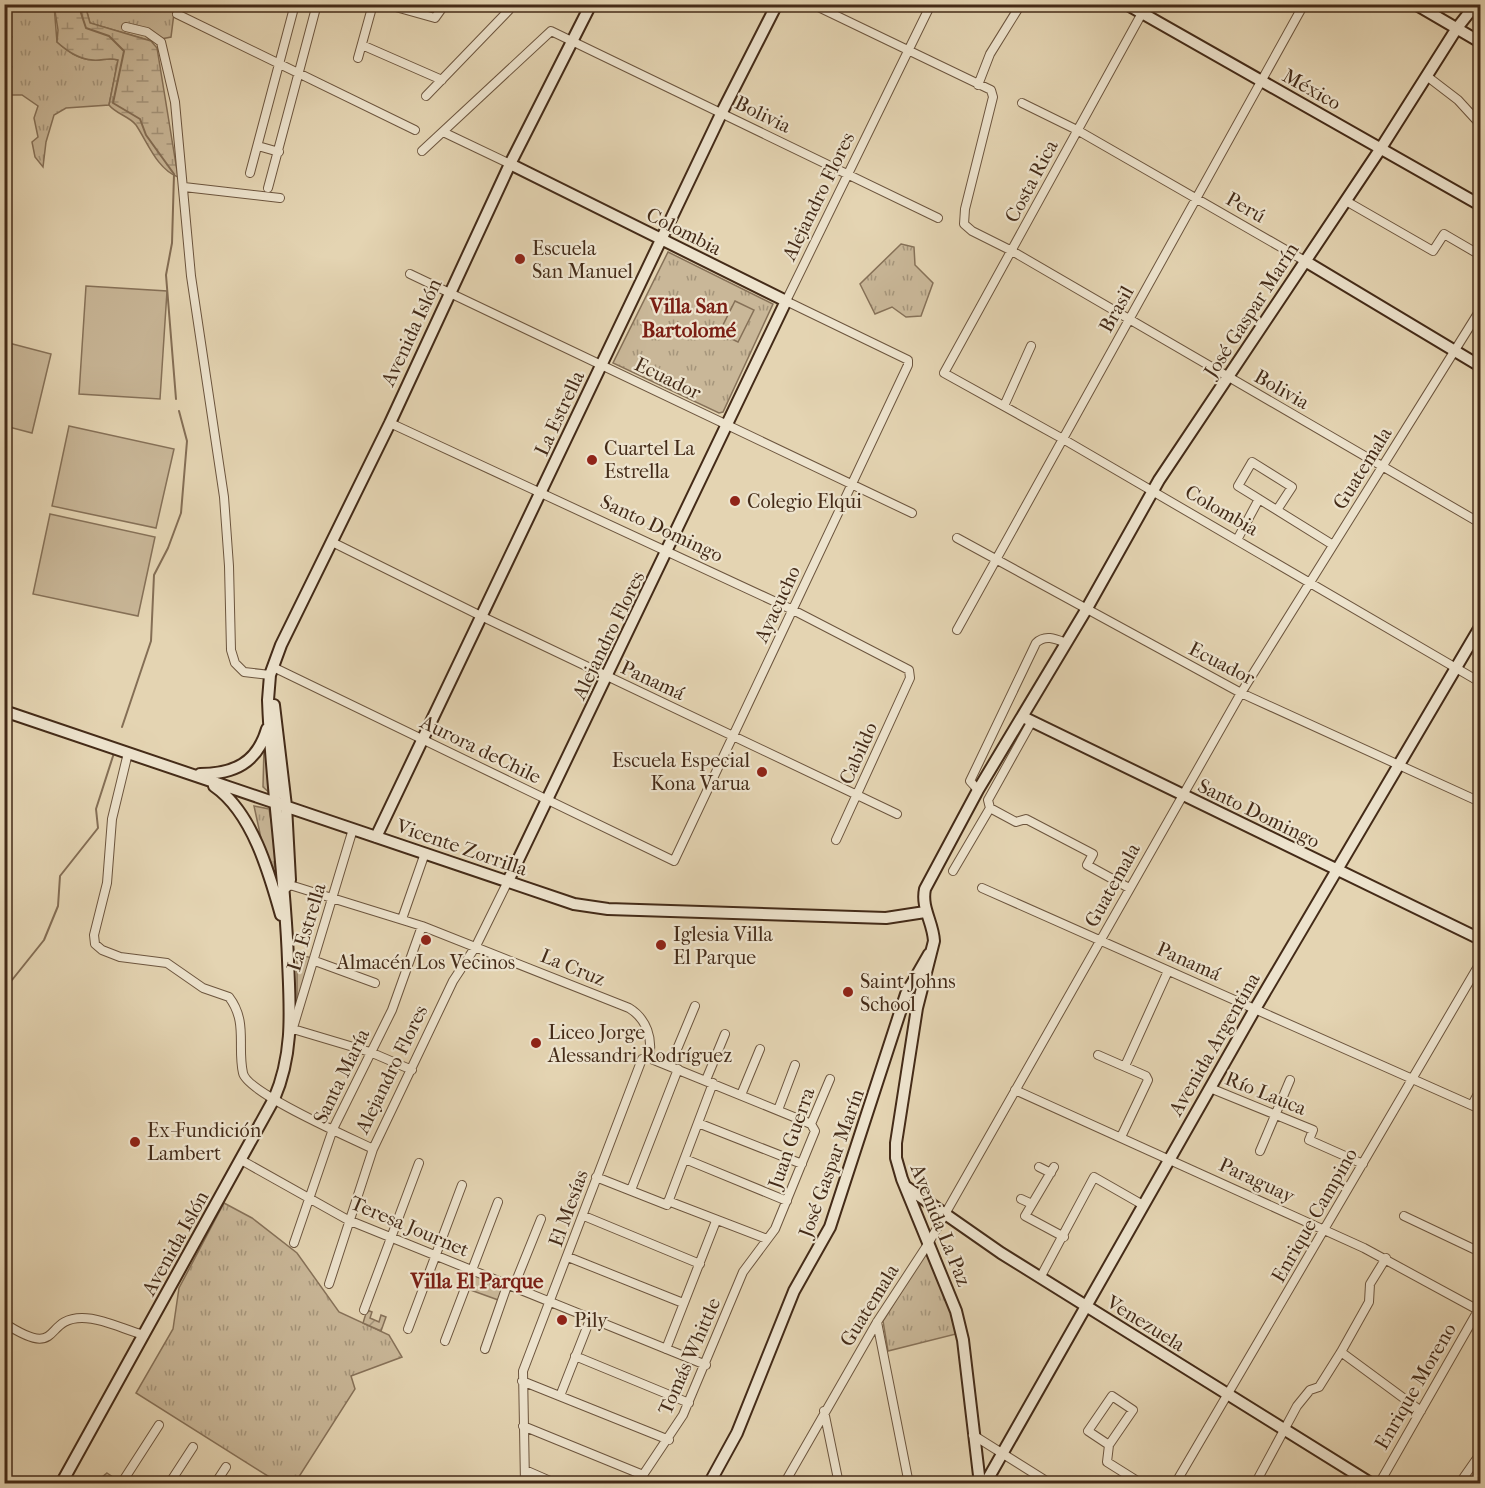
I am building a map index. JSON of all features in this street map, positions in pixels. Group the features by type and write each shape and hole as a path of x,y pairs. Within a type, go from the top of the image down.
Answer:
{"main road":[{"name":"Avenida Islón","path":"282,804 268,721 271,673 281,645 390,423 510,164 591,4"},
{"name":"La Estrella","path":"376,837 483,617 722,112 777,4"},
{"name":"México","path":"1125,4 1144,9 1261,82 1480,205"},
{"path":"1415,4 1480,42"},
{"name":"José Gaspar Marín","path":"926,912 925,889 978,790 1027,719 1066,643 1153,491 1381,148 1457,27 1476,4"},
{"name":"Colombia","path":"510,164 786,301"},
{"name":"Perú","path":"1305,261 1480,366"},
{"name":"Alejandro Flores","path":"508,881 608,677 786,301"},
{"name":"Avenida Argentina","path":"982,1484 1086,1307 1255,1009 1480,627"},
{"name":"Avenida Islón","path":"61,1484 274,1099 286,1066 292,1032 287,887 271,673"},
{"name":"Vicente Zorrilla","path":"4,711 560,900 608,909 886,918 926,912"},
{"name":"Santo Domingo","path":"1027,719 1181,796 1480,939"},
{"path":"194,776 221,773 242,766 260,748 268,721"},
{"path":"194,776 225,794 248,822 278,902 287,938"},
{"name":"Avenida La Paz","path":"926,912 932,926 933,949 917,1008 896,1143 897,1166 947,1285 960,1326 982,1484"},
{"name":"José Gaspar Marín","path":"709,1484 731,1447 794,1291 830,1227 906,994 933,949"},
{"name":"Venezuela","path":"905,1186 944,1215 1040,1278 1372,1484"}],"street":[{"path":"250,173 296,4"},
{"path":"268,188 317,4"},
{"path":"358,58 372,4"},
{"path":"385,4 435,18 445,4"},
{"path":"426,96 509,10 495,4"},
{"path":"812,4 978,85 990,54 1021,4"},
{"name":"Alejandro Flores","path":"786,301 931,4"},
{"name":"Brasil","path":"957,630 1304,4"},
{"name":"Costa Rica","path":"944,373 1144,9"},
{"path":"177,14 415,130"},
{"path":"126,27 147,32 161,42 175,102 184,187 280,198"},
{"name":"Bolivia","path":"443,132 544,34 551,31 574,40 938,218"},
{"path":"362,45 442,80"},
{"path":"1428,76 1458,100 1480,124"},
{"name":"Bolivia","path":"978,85 991,90 993,97 965,209 964,224 972,231 1012,251 1480,523"},
{"name":"Perú","path":"1022,103 1077,129 1305,261"},
{"path":"422,151 443,132"},
{"name":"Colombia","path":"443,132 510,164"},
{"path":"258,146 279,152"},
{"name":"Aurora deChile","path":"184,187 191,276 224,496 229,566 231,650 235,663 244,672 271,673 423,740 674,861"},
{"path":"1346,201 1433,251 1444,234 1480,255"},
{"name":"Ecuador","path":"410,274 912,513"},
{"name":"Colombia","path":"786,301 909,362"},
{"name":"Guatemala","path":"784,1484 824,1410 877,1322 928,1244 1241,693 1480,310"},
{"path":"1004,406 1031,346"},
{"name":"Ayacucho","path":"674,861 909,362"},
{"name":"Colombia","path":"944,373 1063,439 1480,682"},
{"name":"Santo Domingo","path":"390,423 793,610 909,669 910,678"},
{"path":"1277,510 1292,487 1252,462 1238,486 1333,545"},
{"path":"1237,540 1259,499"},
{"name":"Ecuador","path":"957,538 1241,693 1480,802"},
{"name":"Panamá","path":"332,542 483,617 897,814"},
{"path":"978,790 969,781 1036,643 1040,639 1047,638 1066,643"},
{"name":"Cabildo","path":"836,840 910,678"},
{"path":"953,871 990,808 988,800 1027,719"},
{"path":"128,753 108,839 107,883 94,935 95,944 102,950 120,957 167,963 203,988 229,997 241,1023 244,1077 253,1088 373,1149"},
{"path":"990,808 1016,822 1026,819 1093,854 1087,865 1129,888"},
{"name":"La Estrella","path":"292,1032 353,829"},
{"path":"402,919 425,853"},
{"name":"Alejandro Flores","path":"329,1284 373,1149 453,981 476,946 508,881"},
{"name":"La Cruz","path":"287,887 334,897 422,926 638,1013 648,1030 652,1046 649,1058"},
{"name":"Panamá","path":"982,888 1480,1109"},
{"name":"Santa María","path":"294,1243 333,1129 392,1010 422,926"},
{"path":"315,961 375,983"},
{"name":"Enrique Campino","path":"1175,1484 1480,963"},
{"path":"1125,1066 1168,971"},
{"path":"670,1066 695,1006"},
{"path":"292,1032 370,1052 412,1070"},
{"path":"668,1203 698,1123 725,1034"},
{"path":"741,1095 760,1049"},
{"path":"1098,1055 1146,1076 1148,1080 1121,1137"},
{"path":"649,1058 811,1124"},
{"name":"El Mesías","path":"525,1484 523,1371 642,1059 649,1058"},
{"path":"778,1110 795,1065"},
{"path":"631,1190 678,1070"},
{"name":"Juan Guerra","path":"767,1239 775,1229 815,1131 811,1124 830,1079"},
{"path":"1260,1151 1290,1080"},
{"name":"Río Lauca","path":"1210,1088 1313,1130 1309,1140 1363,1164"},
{"name":"Paraguay","path":"1015,1090 1386,1258 1480,1308"},
{"path":"1472,1105 1480,1090"},
{"path":"698,1123 802,1164"},
{"path":"685,1159 787,1201"},
{"name":"Teresa Journet","path":"241,1160 309,1196 348,1220 705,1365"},
{"path":"364,1310 419,1163"},
{"path":"1039,1167 1052,1170 1025,1216 1064,1237"},
{"path":"596,1177 767,1239"},
{"path":"1040,1278 1064,1237 1094,1177 1143,1205"},
{"path":"408,1329 462,1185"},
{"path":"1021,1198 1032,1204"},
{"path":"445,1341 498,1202"},
{"path":"584,1216 700,1264"},
{"path":"1404,1216 1480,1252"},
{"path":"485,1349 541,1219"},
{"path":"666,1349 716,1221"},
{"name":"Tomás Whittle","path":"637,1484 669,1440 705,1365 743,1272 767,1239"},
{"path":"568,1257 683,1303"},
{"path":"1255,1484 1297,1406 1310,1390 1319,1387 1341,1352 1369,1302 1370,1284 1386,1258"},
{"name":"Enrique Moreno","path":"1379,1484 1480,1308"},
{"path":"560,1396 591,1317"},
{"path":"4,1323 33,1340 44,1339 67,1322 83,1318 144,1335"},
{"path":"877,1322 909,1484"},
{"path":"1341,1352 1421,1411"},
{"path":"575,1356 688,1403"},
{"path":"522,1381 669,1440"},
{"path":"1109,1445 1088,1431 1112,1396 1133,1410 1109,1445 1107,1462 1142,1484"},
{"path":"824,1410 839,1484"},
{"path":"121,1484 159,1425"},
{"path":"523,1426 643,1475"},
{"path":"974,1435 1051,1484"},
{"path":"169,1484 193,1447"},
{"path":"1459,1484 1480,1454"},
{"path":"215,1484 225,1467"},
{"path":"525,1470 557,1484"}],"green space":[{"path":"4,5 54,5 57,42 82,58 118,60 109,105 66,108 54,115 46,142 43,167 35,157 32,142 38,137 34,118 38,106 22,95 12,95 5,88"},
{"path":"54,5 85,5 90,23 151,41 157,48 178,177 159,162 136,125 109,105 118,60 82,58 57,42 58,30"},
{"path":"85,5 175,5 171,37 151,41 90,23"},
{"path":"901,244 914,247 915,265 933,283 921,316 906,317 892,307 875,314 860,284"},
{"path":"668,252 773,304 723,412 719,413 613,363"},
{"path":"86,286 167,291 160,399 79,394"},
{"path":"735,301 754,310 738,342 719,333"},
{"path":"5,342 51,354 32,433 5,426"},
{"path":"69,426 174,449 156,528 52,506"},
{"path":"50,514 155,537 138,616 33,594"},
{"path":"264,746 272,795 263,787"},
{"path":"254,806 269,809 275,851 272,874 266,861"},
{"path":"297,954 312,958 297,1002"},
{"path":"224,1203 252,1218 297,1253 339,1312 389,1335 402,1357 351,1376 355,1389 295,1483 279,1483 136,1393 173,1329 179,1288"},
{"path":"927,1250 954,1314 956,1334 888,1351 883,1321"},
{"path":"471,1269 508,1283 501,1301 465,1288"},
{"path":"367,1310 372,1312 370,1318 379,1322 381,1315 386,1317 381,1331 363,1323"},
{"path":"107,1473 119,1481 117,1483 95,1483"}],"waterway":[{"path":"78,4 86,28 109,36 124,51 113,103 140,119 146,135 174,174 172,243 166,275 176,399"},
{"path":"122,727 151,641 154,575 168,548 181,513 187,441 179,411"},
{"path":"4,990 44,940 58,906 60,876 98,828 96,809 114,753"}],"place":[{"name":"Escuela San Manuel","path":"520,259"},
{"name":"Cuartel La Estrella","path":"592,460"},
{"name":"Colegio Elqui","path":"735,501"},
{"name":"Escuela Especial Kona Varua","path":"762,772"},
{"name":"Almacén Los Vecinos","path":"426,940"},
{"name":"Iglesia Villa El Parque","path":"661,945"},
{"name":"Saint Johns School","path":"848,992"},
{"name":"Liceo Jorge Alessandri Rodríguez","path":"536,1043"},
{"name":"Ex-Fundición Lambert","path":"135,1142"},
{"name":"Pily","path":"562,1320"}],"district":[{"name":"Villa San Bartolomé","path":"689,318"},
{"name":"Villa El Parque","path":"477,1281"}]}
